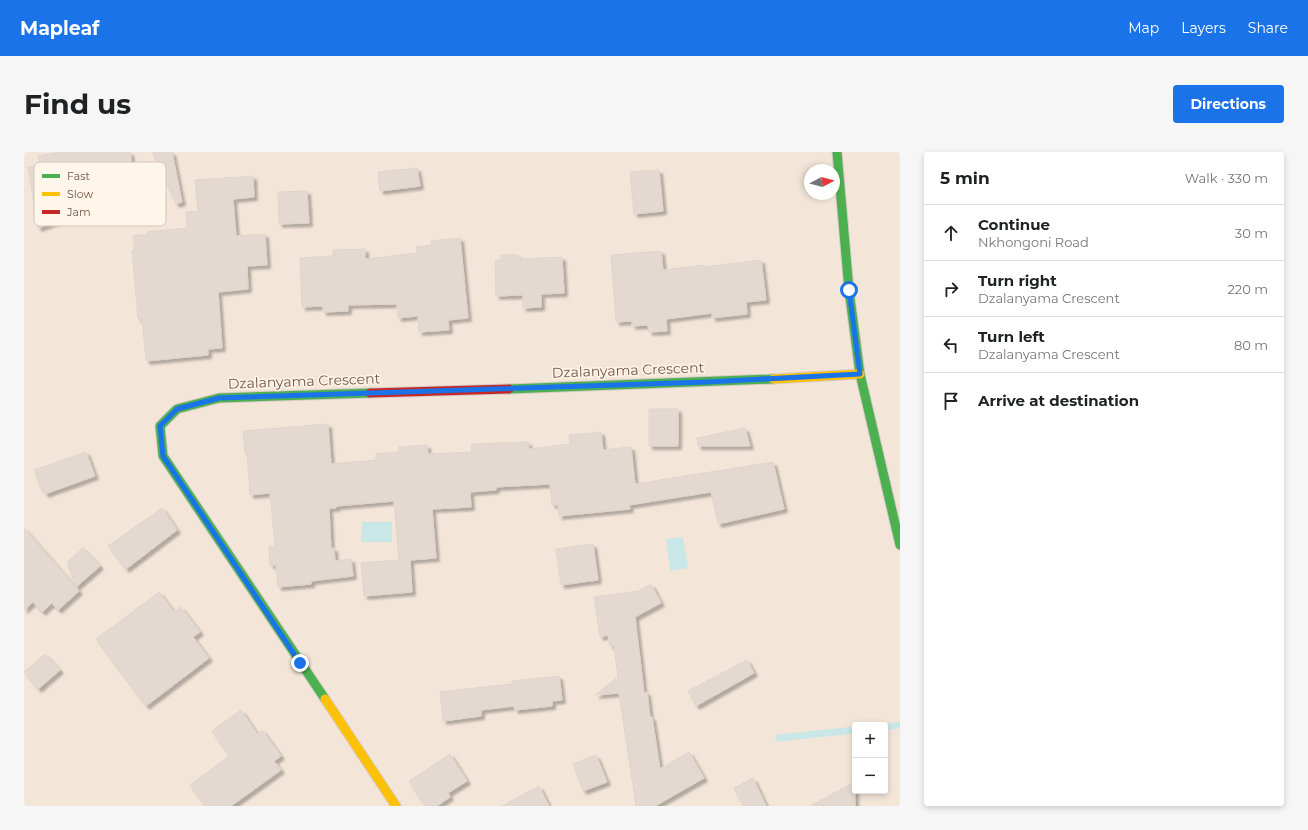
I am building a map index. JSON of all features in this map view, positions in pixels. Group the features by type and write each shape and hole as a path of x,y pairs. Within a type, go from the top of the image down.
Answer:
{"street":[{"path":"837,152 849,290 860,374 900,545"},
{"name":"Dzalanyama Crescent","path":"396,806 163,456 160,426 177,409 219,398 707,382 860,374"}],"shaded area":[{"path":"24,152 900,152 900,806 24,806"}],"water":[{"path":"362,522 392,522 392,542 361,542"},
{"path":"683,537 688,568 670,571 666,539"}],"building":[{"path":"61,152 130,152 131,162 39,162 38,156"},
{"path":"152,152 172,152 182,202 176,204 166,182 166,162 157,162"},
{"path":"34,166 34,204 28,167"},
{"path":"417,168 420,186 380,191 378,172"},
{"path":"659,170 663,211 634,214 630,172"},
{"path":"253,176 254,197 233,199 236,236 265,234 267,265 247,266 248,289 218,292 222,348 208,349 208,355 146,361 142,318 138,319 132,250 135,250 133,236 148,234 147,232 187,228 186,212 198,211 195,180"},
{"path":"307,191 309,223 279,224 278,192"},
{"path":"460,238 468,318 448,320 449,330 419,332 418,316 398,318 397,304 348,305 348,311 323,312 323,306 302,307 300,258 333,256 333,250 365,249 365,259 417,253 416,247 432,245 431,241"},
{"path":"661,251 663,270 761,260 766,300 746,302 747,314 712,318 712,313 666,319 667,331 649,332 648,325 632,326 632,321 616,322 611,255"},
{"path":"501,255 518,255 519,259 562,257 564,293 541,294 541,307 523,308 523,295 496,296 495,260 501,260"},
{"path":"649,409 678,409 678,446 649,446"},
{"path":"328,424 331,464 376,460 376,454 399,452 399,447 427,445 428,454 472,452 471,444 528,442 529,449 570,444 569,435 601,432 603,450 631,447 635,484 773,462 784,509 718,524 711,492 629,505 630,509 559,516 558,505 552,505 550,484 496,487 496,490 470,492 471,507 432,509 436,558 410,560 412,592 364,596 361,563 399,560 394,501 336,506 336,508 329,508 331,549 334,548 335,561 351,559 353,576 311,581 311,584 278,587 276,565 270,565 269,547 275,546 270,493 250,495 247,453 245,453 243,431"},
{"path":"745,428 750,446 698,446 697,438"},
{"path":"86,452 95,476 45,494 43,488 41,489 34,470"},
{"path":"162,508 177,530 126,569 108,546"},
{"path":"24,528 79,591 58,610 52,603 42,612 33,602 24,610"},
{"path":"593,544 598,580 561,585 556,549"},
{"path":"83,548 100,566 76,587 67,562"},
{"path":"651,584 661,603 635,617 644,693 647,692 650,717 652,717 660,769 689,752 704,778 655,806 636,806 619,693 595,695 618,677 614,645 610,646 608,635 600,637 594,597 639,591"},
{"path":"159,592 174,612 181,607 200,632 193,637 209,658 146,706 96,639"},
{"path":"45,654 60,670 38,689 24,672"},
{"path":"747,660 754,673 696,706 688,691"},
{"path":"559,676 562,700 552,701 552,706 515,710 514,706 481,710 481,716 443,721 440,692 512,684 512,681"},
{"path":"241,710 257,734 262,730 281,756 274,761 281,770 231,806 205,806 190,785 229,756 212,731"},
{"path":"450,754 467,781 448,793 450,797 437,806 425,806 409,781"},
{"path":"596,755 607,782 583,791 573,764"},
{"path":"753,778 766,806 743,806 734,788"},
{"path":"852,784 852,794 855,794 855,806 810,806"},
{"path":"539,786 549,806 502,806"}],"waterway":[{"path":"888,727 900,725"},
{"path":"779,738 852,730"}],"traffic: fast":[{"path":"837,152 849,290 860,374 900,545"},
{"path":"509,389 773,379"},
{"path":"325,699 163,456 160,426 177,409 219,398 370,393"}],"traffic: slow":[{"path":"773,379 860,374"},
{"path":"325,699 396,806"}],"traffic: jam":[{"path":"370,393 509,389"}],"route":[{"path":"300,663 163,456 160,426 177,409 219,398 707,382 860,374 849,290"}]}
